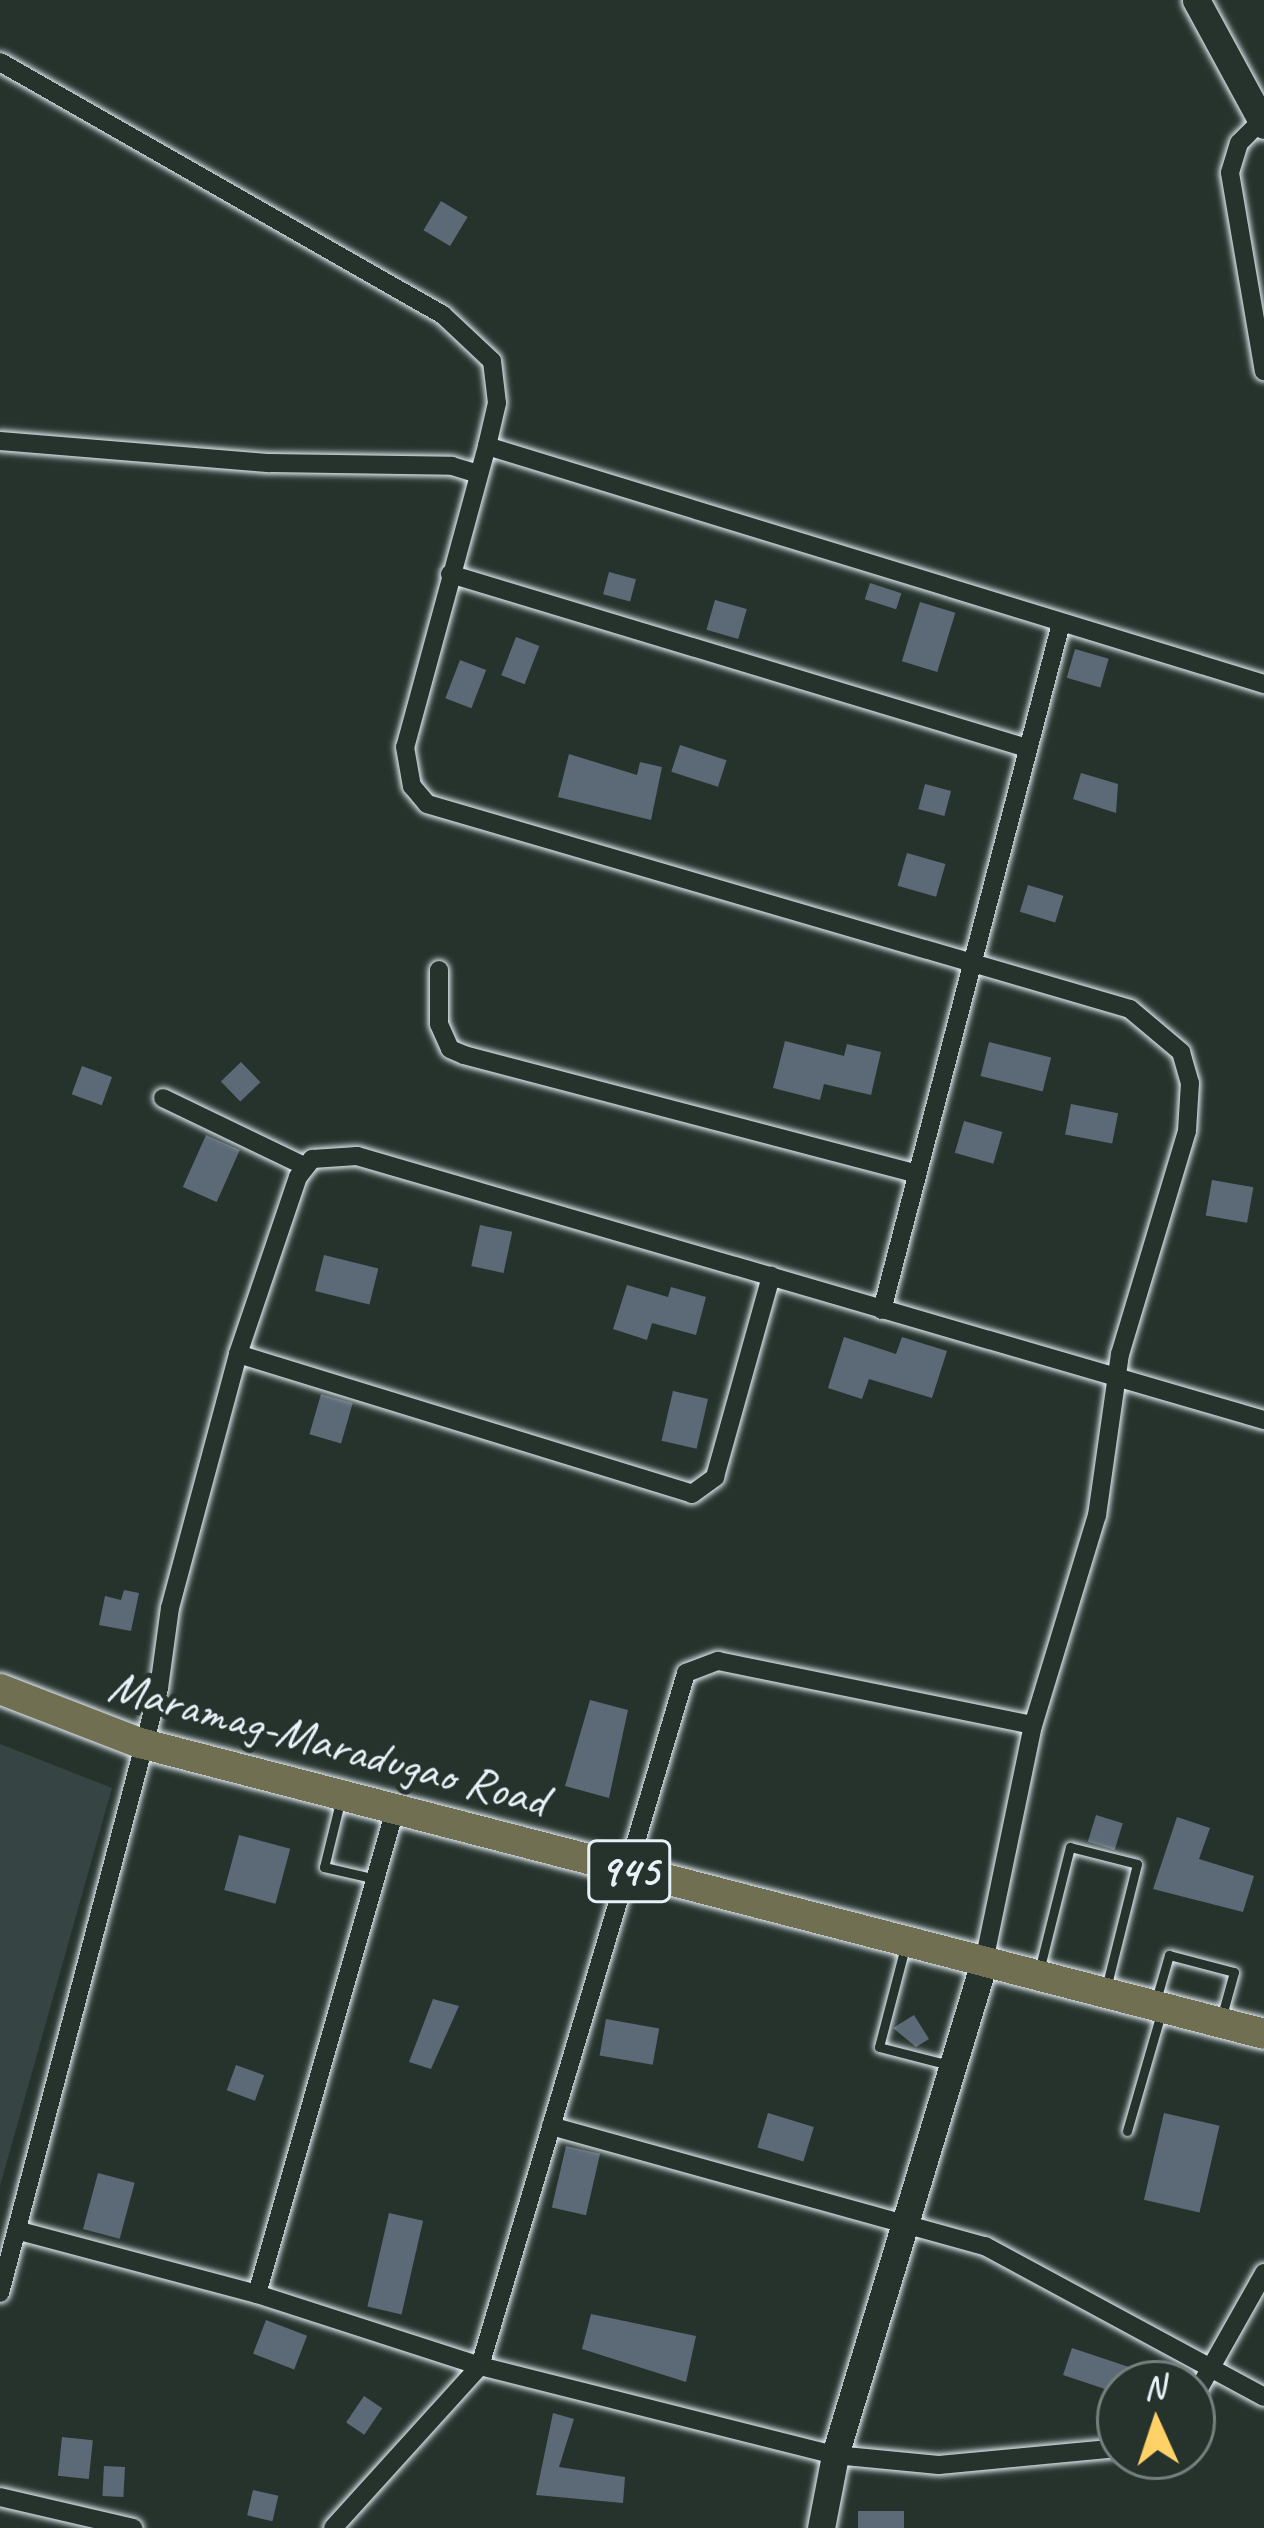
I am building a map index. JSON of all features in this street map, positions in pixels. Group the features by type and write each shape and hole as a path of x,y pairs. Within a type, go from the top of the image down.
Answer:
{"main road":[{"name":"Maramag-Maradugao Road","path":"0,1689 140,1743 1264,2034"}],"street":[{"path":"1196,0 1260,113 1239,143 1230,172 1264,371"},
{"path":"0,62 481,344 496,380 487,446 405,748 412,786 427,803 1148,1018 1186,1064 1187,1130 1115,1377 1097,1514 1033,1725 984,1962 836,2455 821,2528"},
{"path":"0,441 270,463 452,466 479,474"},
{"path":"487,446 1060,627 1264,684"},
{"path":"450,574 1027,748"},
{"path":"882,1310 968,961 1060,627"},
{"path":"439,970 439,1024 450,1049 464,1055 913,1173"},
{"path":"163,1098 304,1166"},
{"path":"0,2293 20,2231 238,1354 304,1166 324,1155 357,1156 1264,1420"},
{"path":"238,1354 692,1494 715,1477 771,1276"},
{"path":"333,2528 480,2366 680,1683 694,1665 718,1661 1033,1725"},
{"path":"257,2294 395,1810"},
{"path":"550,2126 906,2222 1011,2256 1200,2360"},
{"path":"20,2231 257,2294 480,2366 836,2455 939,2465 1096,2450"},
{"path":"1216,2364 1264,2272"},
{"path":"1216,2369 1264,2397"},
{"path":"0,2498 134,2528"}],"lane":[{"path":"341,1796 324,1868 376,1879"},
{"path":"1038,1976 1070,1847 1137,1864 1105,1993"},
{"path":"906,1942 879,2047 953,2066"},
{"path":"1127,2131 1169,1955 1234,1972 1220,2022"}],"shaded area":[{"path":"0,1744 112,1788 0,2186"}],"building":[{"path":"441,201 468,217 450,246 423,230"},
{"path":"609,572 636,579 630,601 603,594"},
{"path":"870,583 901,593 896,609 865,599"},
{"path":"715,600 747,609 738,639 706,630"},
{"path":"920,602 955,613 937,672 902,661"},
{"path":"516,637 539,646 525,684 501,675"},
{"path":"1075,649 1109,659 1100,687 1067,678"},
{"path":"460,660 486,670 471,708 445,698"},
{"path":"680,745 727,760 718,787 671,772"},
{"path":"569,754 637,775 640,762 662,767 651,820 558,797"},
{"path":"1081,773 1118,784 1116,813 1073,799"},
{"path":"925,784 951,791 944,816 918,809"},
{"path":"907,853 945,864 936,897 898,886"},
{"path":"1028,885 1063,896 1055,923 1020,912"},
{"path":"785,1041 844,1056 847,1044 881,1052 871,1095 824,1084 820,1100 773,1088"},
{"path":"989,1042 1051,1057 1043,1091 981,1076"},
{"path":"241,1062 260,1082 240,1102 221,1081"},
{"path":"82,1066 112,1077 102,1105 72,1094"},
{"path":"1071,1104 1118,1113 1112,1144 1065,1134"},
{"path":"964,1121 1002,1132 993,1164 955,1153"},
{"path":"206,1135 240,1150 217,1202 183,1187"},
{"path":"1212,1180 1253,1187 1247,1223 1206,1215"},
{"path":"480,1225 512,1232 504,1273 471,1266"},
{"path":"324,1255 378,1269 369,1304 315,1291"},
{"path":"627,1285 668,1297 671,1287 706,1297 696,1335 652,1323 647,1340 613,1329"},
{"path":"844,1337 896,1354 902,1337 947,1351 932,1398 869,1379 862,1399 828,1388"},
{"path":"673,1391 708,1399 697,1449 662,1441"},
{"path":"321,1394 353,1403 341,1443 309,1434"},
{"path":"124,1590 139,1593 131,1631 99,1625 105,1596 121,1600"},
{"path":"590,1700 628,1710 609,1798 565,1786"},
{"path":"1096,1815 1123,1823 1115,1850 1088,1842"},
{"path":"1177,1817 1210,1828 1199,1859 1254,1876 1243,1912 1153,1889"},
{"path":"239,1835 290,1849 275,1904 224,1890"},
{"path":"433,1999 459,2006 431,2069 409,2062"},
{"path":"914,2015 929,2039 916,2047 893,2028"},
{"path":"606,2019 659,2028 653,2065 600,2055"},
{"path":"236,2065 264,2075 255,2101 227,2090"},
{"path":"768,2113 814,2127 803,2161 757,2147"},
{"path":"1164,2113 1220,2126 1200,2213 1144,2200"},
{"path":"566,2146 600,2154 586,2215 552,2207"},
{"path":"98,2173 135,2183 120,2239 83,2229"},
{"path":"389,2213 423,2221 402,2314 367,2307"},
{"path":"591,2314 696,2336 686,2382 582,2349"},
{"path":"266,2320 307,2336 294,2369 253,2354"},
{"path":"1072,2348 1108,2360 1096,2360 1096,2386 1063,2375"},
{"path":"364,2396 382,2408 364,2435 346,2423"},
{"path":"553,2413 574,2419 559,2467 625,2477 623,2503 536,2495"},
{"path":"62,2437 93,2440 89,2479 58,2476"},
{"path":"104,2466 125,2467 123,2497 102,2496"},
{"path":"253,2490 278,2496 272,2521 247,2515"},
{"path":"858,2511 904,2511 904,2528 858,2528"}]}
